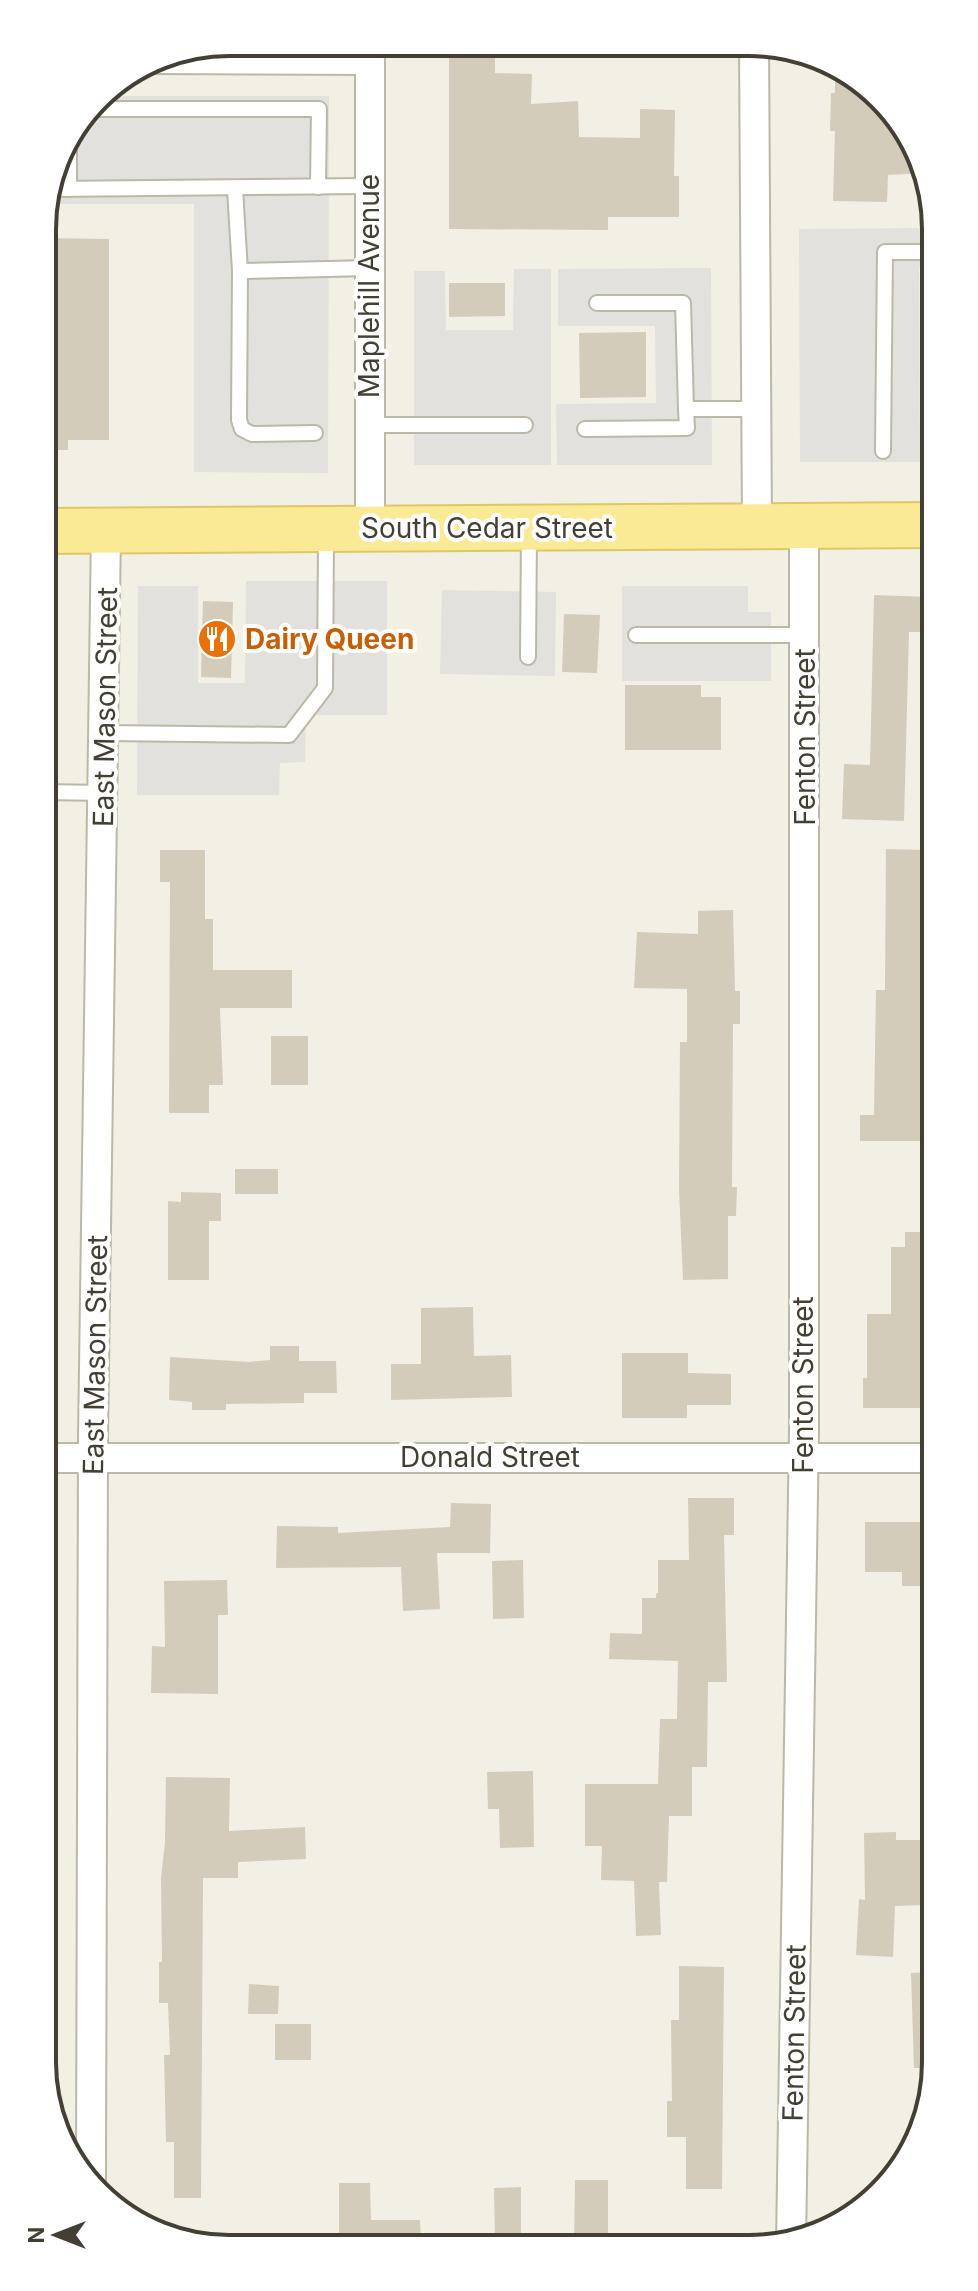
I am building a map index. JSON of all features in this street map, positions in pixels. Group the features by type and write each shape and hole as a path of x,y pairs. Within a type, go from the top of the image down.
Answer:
{"main road":[{"name":"South Cedar Street","path":"56,531 922,525"}],"street":[{"path":"209,57 246,56"},
{"name":"Maplehill Avenue","path":"370,56 370,529"},
{"path":"754,56 757,527"},
{"name":"Fenton Street","path":"791,2230 803,1458 804,526"},
{"name":"East Mason Street","path":"91,2166 93,1456 106,531"},
{"name":"Donald Street","path":"56,1458 922,1458"}],"lane":[{"path":"105,109 319,109 318,187"},
{"path":"69,163 69,189"},
{"path":"61,189 368,186"},
{"path":"235,189 240,271 239,420 242,429 252,434 315,433"},
{"path":"883,451 885,252 922,252"},
{"path":"240,271 369,268"},
{"path":"585,429 687,428 683,303 597,303"},
{"path":"686,409 755,409"},
{"path":"370,425 525,425"},
{"path":"528,657 529,528"},
{"path":"104,733 289,735 325,688 326,529"},
{"path":"636,635 805,635"},
{"path":"56,792 104,793"}],"shaded area":[{"path":"119,96 329,96 328,473 194,472 194,204 58,204 69,163 79,143 99,115"},
{"path":"922,228 922,267 919,267 920,462 800,462 799,229"},
{"path":"711,268 712,465 557,465 556,404 656,403 655,326 558,326 558,269"},
{"path":"514,269 551,269 551,465 414,465 414,271 445,271 446,330 513,330"},
{"path":"246,581 387,581 387,715 306,715 305,762 280,763 279,795 137,795 138,586 198,586 198,683 245,683"},
{"path":"622,586 748,586 748,612 771,612 771,681 622,681"},
{"path":"442,590 556,592 555,676 440,674"}],"building":[{"path":"449,56 495,56 495,73 532,74 531,104 578,101 579,137 640,138 640,109 675,110 674,176 679,176 679,217 608,217 608,230 449,229"},
{"path":"835,79 871,107 899,143 909,163 913,174 888,175 887,202 833,201 835,131 830,131 831,93 835,93"},
{"path":"56,238 109,239 109,440 68,440 68,450 56,450"},
{"path":"449,283 505,283 505,316 449,317"},
{"path":"646,332 646,397 580,398 579,333"},
{"path":"874,595 922,597 922,632 909,632 904,821 842,819 844,764 870,765"},
{"name":"Dairy Queen","path":"203,601 233,602 231,678 201,677"},
{"path":"564,614 600,615 597,673 562,672"},
{"path":"625,685 701,685 701,697 721,697 721,750 625,750"},
{"path":"886,849 922,850 922,1141 860,1141 860,1115 874,1115 876,990 885,990"},
{"path":"160,850 205,850 205,919 213,919 213,970 292,970 292,1008 220,1008 223,1085 209,1085 209,1113 169,1113 170,882 160,882"},
{"path":"733,910 735,991 740,991 740,1024 733,1024 732,1187 737,1187 736,1216 728,1216 728,1279 683,1280 679,1189 680,1042 687,1042 687,989 634,988 637,932 698,934 698,911"},
{"path":"271,1036 308,1036 308,1085 271,1085"},
{"path":"235,1169 278,1169 278,1194 235,1194"},
{"path":"181,1192 221,1193 221,1221 209,1221 209,1280 168,1280 168,1201 181,1202"},
{"path":"905,1232 922,1232 920,1408 863,1408 863,1378 867,1378 867,1314 891,1314 891,1247 905,1247"},
{"path":"473,1307 474,1356 511,1355 512,1397 391,1400 391,1364 421,1364 421,1308"},
{"path":"270,1346 299,1346 299,1361 336,1361 337,1393 304,1393 304,1403 226,1404 226,1410 192,1410 192,1402 169,1400 170,1357 249,1362 270,1360"},
{"path":"622,1353 688,1353 688,1373 731,1374 731,1405 687,1405 687,1418 622,1418"},
{"path":"688,1498 734,1498 734,1535 724,1535 727,1682 708,1682 707,1767 692,1767 692,1816 669,1816 667,1882 659,1882 661,1935 636,1936 634,1881 601,1880 602,1846 585,1846 585,1784 658,1784 660,1719 677,1719 678,1661 609,1659 610,1633 642,1634 642,1598 656,1598 658,1560 689,1560"},
{"path":"451,1503 491,1504 490,1553 437,1553 440,1609 403,1611 401,1567 276,1568 277,1526 338,1527 338,1533 450,1527"},
{"path":"865,1522 922,1522 922,1586 902,1586 902,1572 865,1572"},
{"path":"523,1560 524,1618 493,1619 492,1561"},
{"path":"227,1580 228,1615 218,1615 218,1694 151,1693 152,1646 165,1647 164,1581"},
{"path":"533,1771 534,1847 500,1848 499,1809 488,1809 487,1772"},
{"path":"166,1777 230,1778 229,1831 305,1827 306,1859 238,1862 238,1878 203,1878 201,2198 174,2198 174,2142 166,2142 164,2055 170,2055 168,2003 159,2003 159,1962 162,1962 161,1878"},
{"path":"896,1832 896,1840 922,1840 922,1905 895,1906 893,1957 856,1955 859,1899 865,1900 864,1833"},
{"path":"679,1966 724,1967 722,2189 686,2189 686,2137 667,2137 667,2101 672,2101 671,2020 679,2020"},
{"path":"911,1973 922,1973 922,2068 914,2068"},
{"path":"249,1984 279,1986 278,2014 248,2014"},
{"path":"275,2024 311,2024 311,2060 275,2060"},
{"path":"575,2180 608,2180 608,2235 574,2235"},
{"path":"339,2183 370,2183 371,2220 420,2220 421,2235 339,2235"},
{"path":"521,2187 521,2235 495,2235 494,2188"}],"place":[{"name":"Dairy Queen","path":"217,639"}]}
